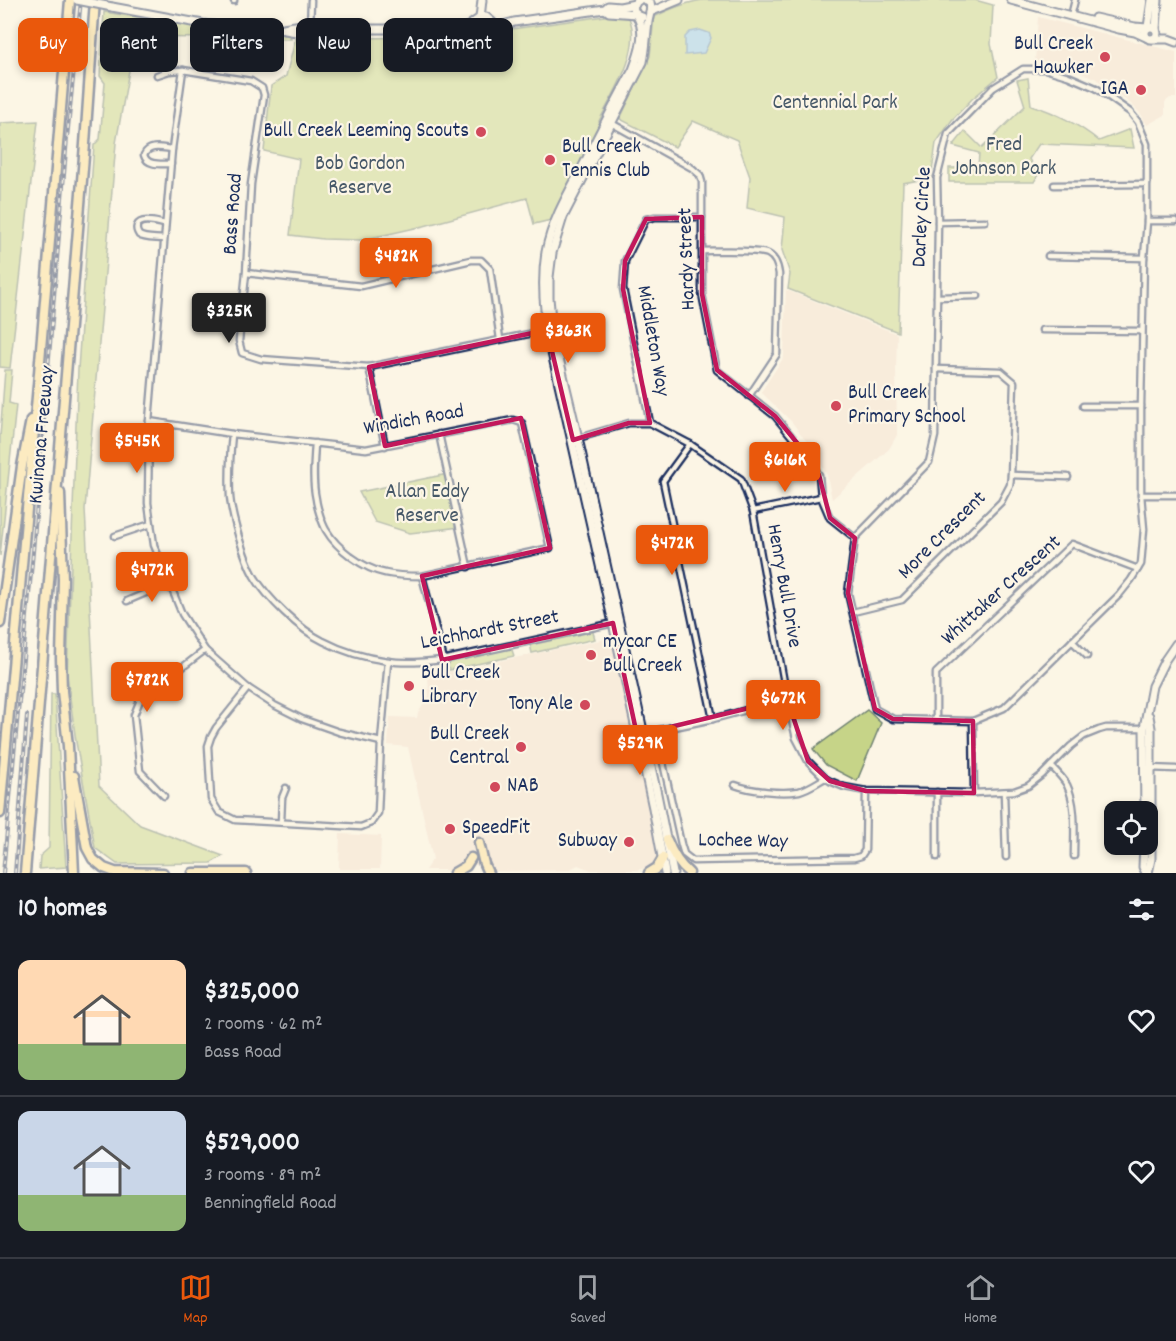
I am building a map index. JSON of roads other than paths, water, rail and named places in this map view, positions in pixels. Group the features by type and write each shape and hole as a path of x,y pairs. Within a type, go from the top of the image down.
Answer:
{"highway":[{"name":"Kwinana Freeway","path":"0,813 70,0"},
{"name":"Kwinana Freeway","path":"25,873 95,0"},
{"path":"0,623 22,466 38,385"},
{"path":"59,450 63,579 62,691 68,746 74,873"},
{"path":"68,746 87,848 93,860 115,872 164,873"},
{"path":"667,840 672,854 690,873"},
{"path":"479,843 488,873"},
{"path":"454,873 466,866 471,858"},
{"path":"649,873 658,866 663,858"},
{"path":"193,873 246,873"}],"main road":[{"path":"77,0 203,24 237,28 296,27"},
{"path":"646,1 657,0"},
{"path":"604,9 609,12 645,17 679,0"},
{"path":"1011,0 1135,27 1152,27 1176,40"},
{"path":"1026,0 1150,38 1176,40"},
{"path":"1150,38 1145,31 1148,28 1152,0"},
{"path":"1150,38 1157,36 1158,0"},
{"path":"609,122 642,62 651,6 646,1"},
{"path":"514,22 604,9 608,6 620,7 637,2"},
{"path":"637,2 633,8 641,28 640,53 563,217 556,238 549,277 549,304 550,329 640,734 665,873"},
{"path":"482,3 484,18"},
{"path":"1147,873 1151,859 1148,710 1152,686 1176,644"},
{"path":"640,734 673,873"},
{"path":"1146,801 1148,768"},
{"path":"1144,855 1143,867 1147,873"}],"street":[{"path":"310,18 311,0"},
{"path":"1072,14 1075,0"},
{"name":"Darley Circle","path":"1023,69 1045,69 1096,88 1130,112 1138,122 1148,144 1147,220 1142,331 1141,495 1144,529 1141,564 1125,588 1004,708 973,721 893,719 875,709 848,593 855,538 929,462 935,436 937,178 948,134 993,88 1023,69"},
{"path":"183,70 163,239 149,421 148,502 154,545 182,614 205,650 248,688 302,719 339,732 381,742"},
{"name":"Bass Road","path":"157,75 183,70 251,81 262,88 264,95 251,184 239,341 242,353 261,359 369,367 550,329"},
{"name":"Hardy Street","path":"609,122 693,168 700,175 702,182 702,294 717,370 775,416 802,448 819,475 821,498 830,518 855,538"},
{"path":"171,164 150,163 144,155 146,150 151,148 172,149"},
{"path":"1054,185 1148,184"},
{"name":"Middleton Way","path":"650,423 623,289 625,261 646,219 702,217"},
{"path":"1147,220 1176,221"},
{"path":"163,239 142,236 138,233 137,228 143,221 165,224"},
{"path":"938,222 985,221"},
{"path":"702,251 760,252 770,255 777,264 779,274 777,354 749,396"},
{"path":"1048,256 1144,258"},
{"path":"246,273 361,286 481,260 490,269 500,339"},
{"path":"937,297 978,296"},
{"path":"1042,330 1142,331"},
{"path":"369,367 385,446"},
{"name":"More Crescent","path":"853,612 902,600 1001,502 1010,484 1014,382 1001,371 936,369"},
{"path":"1083,406 1141,406"},
{"name":"Windich Road","path":"149,421 232,434 366,449 513,420 522,423 550,548 468,567"},
{"path":"576,439 629,423 650,423"},
{"name":"Henry Bull Drive","path":"650,423 690,444 741,479 753,511 796,738 808,761 825,778 844,787 866,790 974,793 1014,791 1028,786 1083,736 1112,728 1148,728"},
{"name":"Leichhardt Street","path":"232,434 229,464 231,499 239,538 254,575 273,601 321,641 388,661 421,662 442,660 616,623"},
{"path":"315,443 316,499 326,530 343,550 361,564 383,573 422,576 468,567 439,434"},
{"path":"690,444 663,481 713,719"},
{"path":"1011,475 1068,477"},
{"path":"1141,495 1176,495"},
{"path":"753,511 821,498"},
{"path":"115,536 151,524"},
{"name":"Whittaker Crescent","path":"936,720 936,673 1072,544 1137,569"},
{"path":"422,576 443,656 442,660"},
{"path":"127,601 170,583"},
{"path":"1072,641 1087,656"},
{"path":"164,796 140,771 134,715 140,700 205,650"},
{"path":"248,688 216,728 208,746 211,799 219,812 235,820 361,827 371,823 378,813 388,661"},
{"path":"119,674 140,700"},
{"path":"640,734 713,719 787,699"},
{"path":"973,721 974,793"},
{"name":"Lochee Way","path":"656,731 681,844 684,854 693,861 861,856 865,850 866,790"},
{"path":"1051,766 1066,784 1071,798 1074,813 1074,856"},
{"path":"1148,768 1176,769"},
{"path":"735,786 760,791 797,791 810,787 825,778"},
{"path":"281,822 282,798 286,788"},
{"path":"937,792 937,857"},
{"path":"1004,792 1006,857"}],"water":[{"path":"700,30 709,33 711,38 704,53 685,55 685,37 690,32"}],"railway":[{"path":"3,873 81,0"},
{"path":"15,873 27,715"}],"place":[{"name":"Bull Creek Hawker","path":"1105,57"},
{"name":"IGA","path":"1141,90"},
{"name":"Bull Creek Leeming Scouts","path":"481,132"},
{"name":"Bull Creek Tennis Club","path":"550,160"},
{"name":"Bull Creek Primary School","path":"836,406"},
{"name":"mycar CE Bull Creek","path":"591,655"},
{"name":"Bull Creek Library","path":"409,686"},
{"name":"Tony Ale","path":"585,705"},
{"name":"Bull Creek Central","path":"521,747"},
{"name":"NAB","path":"495,787"},
{"name":"SpeedFit","path":"450,829"},
{"name":"Subway","path":"629,842"}],"park label":[{"name":"Centennial Park","path":"835,104"},
{"name":"Fred Johnson Park","path":"1004,158"},
{"name":"Bob Gordon Reserve","path":"360,177"},
{"name":"Allan Eddy Reserve","path":"427,505"}]}
